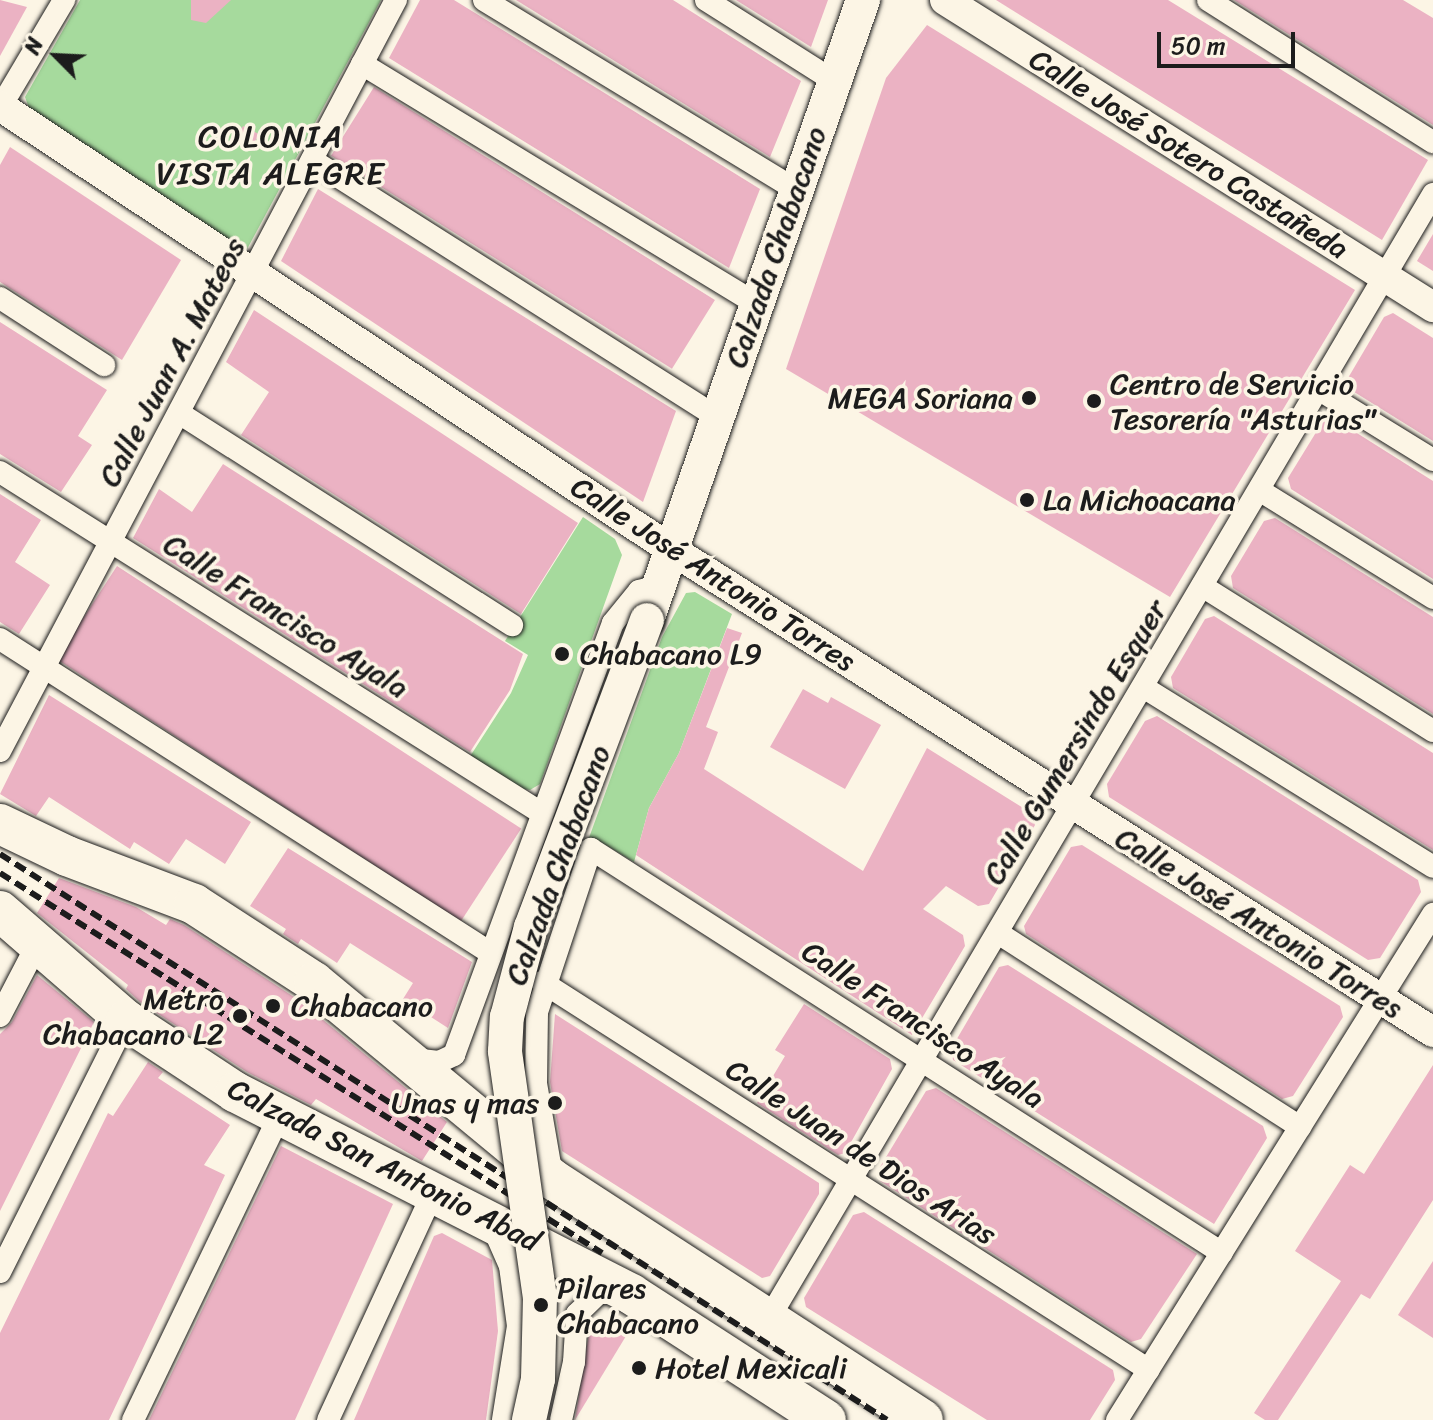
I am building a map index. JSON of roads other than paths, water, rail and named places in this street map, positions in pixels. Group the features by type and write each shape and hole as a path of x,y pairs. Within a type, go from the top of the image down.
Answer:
{"highway":[{"name":"Calzada San Antonio Abad","path":"0,824 67,856 194,904 314,982 402,1058 539,1189 768,1320 923,1420"},
{"name":"Calzada San Antonio Abad","path":"0,911 39,941 126,1020 279,1117 487,1217 631,1294 826,1420"}],"main road":[{"name":"Calzada Chabacano","path":"539,1189 505,1051 513,984 672,550 863,0"},
{"path":"529,1420 538,1379 539,1189"}],"street":[{"name":"Calle Juan A. Mateos","path":"0,751 396,0"},
{"path":"484,0 796,190"},
{"path":"706,0 834,81"},
{"name":"Calle José Sotero Castañeda","path":"945,0 1433,307"},
{"path":"1208,0 1433,142"},
{"path":"0,107 59,2"},
{"path":"362,64 757,304"},
{"name":"Calle José Antonio Torres","path":"0,107 672,550 1433,1032"},
{"path":"312,160 717,417"},
{"name":"Calle Gumersindo Esquer","path":"768,1320 1433,194"},
{"path":"0,298 104,365"},
{"path":"1318,389 1433,460"},
{"path":"179,413 512,625"},
{"name":"Calle Francisco Ayala","path":"0,472 540,812"},
{"path":"1259,490 1433,598"},
{"name":"Calzada Chabacano","path":"402,1058 439,1062 454,1055 540,812 613,623 639,591 659,586"},
{"path":"1202,586 1433,731"},
{"path":"0,639 489,952"},
{"path":"1143,687 1433,867"},
{"name":"Calle Francisco Ayala","path":"591,849 1222,1253"},
{"name":"Calzada Chabacano","path":"539,1189 536,1083 542,982 591,849"},
{"path":"1117,1420 1433,914"},
{"path":"998,933 1300,1127"},
{"path":"0,1016 39,941"},
{"name":"Calle Juan de Dios Arias","path":"542,982 1149,1370"},
{"path":"0,1272 126,1020"},
{"path":"133,1420 279,1117"},
{"path":"328,1420 434,1191"},
{"path":"487,1217 510,1266 518,1326 503,1420"},
{"path":"561,1420 582,1305 599,1293 631,1294"}],"railway":[{"path":"0,854 887,1420"},
{"path":"0,873 602,1253"}],"place":[{"name":"MEGA Soriana","path":"1029,398"},
{"name":"Centro de Servicio Tesorería \"Asturias\"","path":"1094,401"},
{"name":"La Michoacana","path":"1027,500"},
{"name":"Chabacano L9","path":"562,654"},
{"name":"Chabacano","path":"273,1006"},
{"name":"Metro Chabacano L2","path":"240,1016"},
{"name":"Unas y mas","path":"555,1103"},
{"name":"Pilares Chabacano","path":"541,1305"},
{"name":"Hotel Mexicali","path":"639,1368"}],"district":[{"name":"COLONIA VISTA ALEGRE","path":"271,156"}]}
